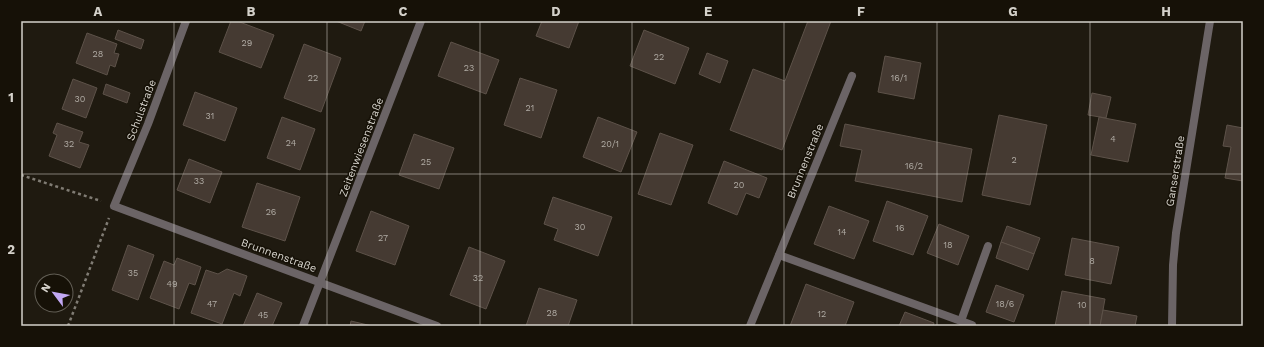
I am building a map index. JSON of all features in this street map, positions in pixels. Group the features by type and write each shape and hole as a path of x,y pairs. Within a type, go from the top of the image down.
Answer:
{"street":[{"name":"Schulstraße","path":"114,206 148,124 186,21"},
{"name":"Zeitenwiesenstraße","path":"303,326 421,21"},
{"name":"Ganserstraße","path":"1172,326 1173,265 1176,234 1210,21"},
{"name":"Brunnenstraße","path":"750,326 852,76"},
{"name":"Brunnenstraße","path":"114,206 320,281 437,326"},
{"path":"961,321 988,246"},
{"path":"779,255 972,325"}],"path":[{"path":"21,175 114,206 68,326"}],"building":[{"path":"231,21 237,21 274,35 261,68 219,52"},
{"path":"336,21 365,21 361,31"},
{"path":"542,21 579,21 569,48 536,36"},
{"path":"808,21 831,21 782,150 730,130 753,69 785,81"},
{"path":"118,30 144,40 141,49 115,39"},
{"path":"644,30 689,48 675,84 630,66"},
{"path":"87,33 117,44 114,53 119,54 115,67 110,65 107,75 76,63"},
{"path":"451,42 499,60 486,94 438,76"},
{"path":"304,44 341,58 321,112 284,98"},
{"path":"707,53 728,61 720,83 699,74"},
{"path":"885,56 921,63 914,99 878,92"},
{"path":"520,78 557,90 541,138 504,125"},
{"path":"73,79 97,88 86,118 62,109"},
{"path":"106,84 130,93 127,103 103,94"},
{"path":"195,92 237,108 225,141 183,125"},
{"path":"1092,93 1111,97 1106,118 1088,115"},
{"path":"999,115 1047,125 1030,205 982,195"},
{"path":"282,117 315,129 300,170 267,158"},
{"path":"598,117 637,132 621,172 583,157"},
{"path":"1099,117 1136,124 1128,162 1091,155"},
{"path":"57,123 83,132 79,142 89,145 80,168 49,156 57,135 53,133"},
{"path":"845,124 972,149 962,202 855,181 862,150 840,146"},
{"path":"1227,125 1243,128 1243,181 1225,178 1231,147 1223,146"},
{"path":"660,133 693,145 671,205 638,194"},
{"path":"414,134 454,148 439,189 399,175"},
{"path":"189,159 222,172 210,203 177,190"},
{"path":"724,161 767,178 759,198 746,193 737,215 708,203"},
{"path":"257,183 300,197 285,241 242,227"},
{"path":"553,197 612,217 598,256 554,240 558,229 544,224"},
{"path":"887,201 928,216 913,255 873,241"},
{"path":"829,206 869,221 854,259 814,244"},
{"path":"371,211 409,226 395,265 356,251"},
{"path":"939,224 969,236 958,265 927,253"},
{"path":"1007,226 1040,238 1034,254 1001,242"},
{"path":"1072,238 1119,247 1111,284 1065,275"},
{"path":"1001,242 1034,254 1028,270 996,258"},
{"path":"128,245 154,255 138,300 112,290"},
{"path":"469,247 505,261 486,309 450,295"},
{"path":"177,258 201,267 195,285 189,283 179,309 150,298 164,261 174,265"},
{"path":"227,269 247,276 240,296 234,293 222,324 191,313 206,270 218,274"},
{"path":"806,284 854,302 845,326 790,326"},
{"path":"996,285 1024,295 1014,322 986,312"},
{"path":"539,288 577,300 568,326 526,326"},
{"path":"1062,291 1105,299 1100,326 1055,326"},
{"path":"257,293 282,303 272,326 243,326"},
{"path":"1103,310 1137,316 1135,326 1100,326"},
{"path":"905,312 934,323 933,326 899,326"},
{"path":"351,321 372,326 350,326"}]}
